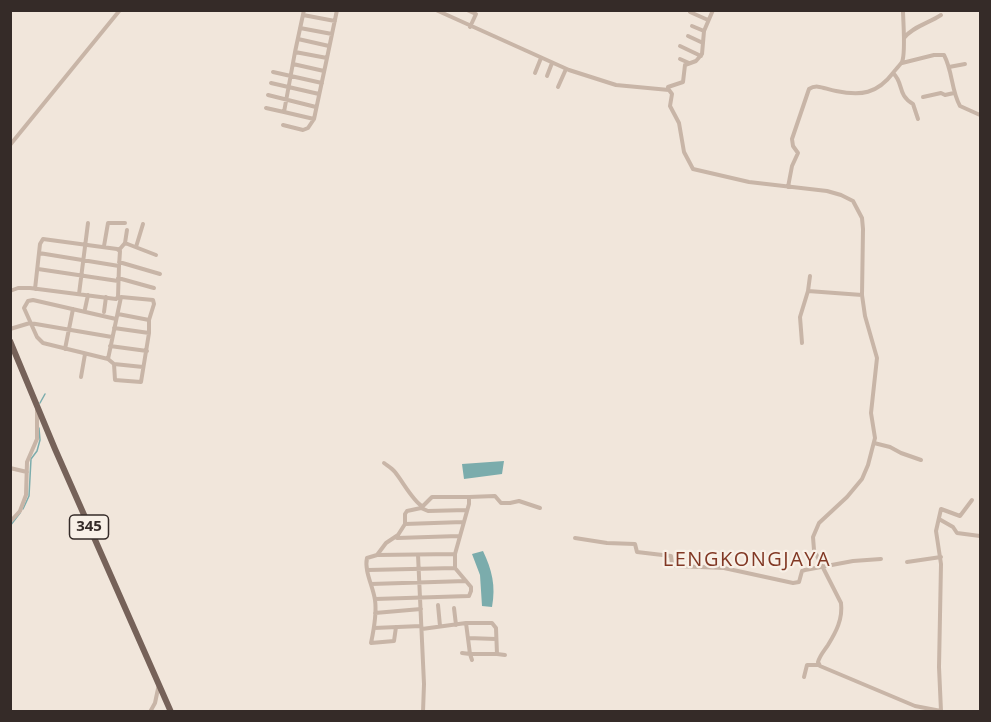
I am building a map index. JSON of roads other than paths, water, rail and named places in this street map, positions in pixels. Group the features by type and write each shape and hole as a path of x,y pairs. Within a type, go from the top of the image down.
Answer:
{"main road":[{"name":"345","path":"10,341 171,711"}],"street":[{"path":"10,145 120,10"},
{"path":"283,125 303,130 308,128 314,119 338,10"},
{"path":"436,10 566,69 616,85 668,90 672,94 670,106 678,122 684,152 692,168 741,180 830,192 848,198 854,203 863,224 862,295 865,316 877,358 871,413 876,432 868,465 861,479 847,497 819,523 813,537 814,550 841,603 842,610 840,623 820,656 819,665"},
{"path":"668,90 669,87 683,82 685,65 696,61 701,56 704,31 713,10"},
{"path":"788,187 792,166 798,155 792,139 810,88 817,86 854,94 869,92 883,86 901,63 904,39 903,10"},
{"path":"468,11 476,14 470,27"},
{"path":"690,12 708,21"},
{"path":"284,112 304,13 335,21"},
{"path":"904,39 909,31 941,15"},
{"path":"692,26 704,31"},
{"path":"300,28 332,34"},
{"path":"688,36 703,43"},
{"path":"298,39 329,46"},
{"path":"680,46 701,56"},
{"path":"295,52 327,58"},
{"path":"901,63 940,54 945,56 950,66 954,93 961,108 981,115"},
{"path":"535,73 541,58"},
{"path":"680,59 689,63"},
{"path":"547,76 552,63"},
{"path":"293,64 324,71"},
{"path":"950,66 965,64"},
{"path":"558,87 566,69"},
{"path":"273,72 322,83"},
{"path":"893,73 898,79 900,91 906,101 913,104 918,119"},
{"path":"271,83 319,94"},
{"path":"923,97 954,93"},
{"path":"268,95 316,107"},
{"path":"266,108 314,119"},
{"path":"79,294 88,223"},
{"path":"104,246 108,223 125,223"},
{"path":"136,247 143,224"},
{"path":"10,291 18,288 35,289 117,298 119,250 125,243 127,230"},
{"path":"35,289 40,242 45,238 119,250"},
{"path":"125,243 156,255"},
{"path":"39,253 119,264 160,274"},
{"path":"38,269 118,280 154,288"},
{"path":"802,343 800,316 810,276"},
{"path":"808,291 862,295"},
{"path":"86,309 88,295"},
{"path":"104,312 106,297"},
{"path":"108,359 121,297 152,300 154,304 149,320 147,351 141,382 115,380 114,364"},
{"path":"143,367 114,364 108,359 43,343 37,337 24,308 30,301 149,320"},
{"path":"65,349 73,309"},
{"path":"10,329 30,323 112,337"},
{"path":"114,328 149,333"},
{"path":"110,346 147,351"},
{"path":"81,377 85,354"},
{"path":"10,522 25,501 28,487 27,462 36,445 37,407"},
{"path":"874,443 921,460"},
{"path":"384,463 394,470 410,490 415,502 428,512 467,510"},
{"path":"10,468 27,472"},
{"path":"376,555 384,545 396,538 405,524 405,512 422,507 432,497 495,496 501,503 519,501 540,507"},
{"path":"375,599 469,596 471,591 466,580 455,568 455,554 469,497"},
{"path":"804,676 807,665 819,665 915,706 941,711 939,667 941,557 936,532 941,509 962,516 972,500"},
{"path":"939,518 957,533 980,536"},
{"path":"405,524 463,522"},
{"path":"396,538 459,536"},
{"path":"575,538 635,544 637,552 655,556 669,555 675,566 724,568 793,583 799,582 802,572 848,562 881,559"},
{"path":"396,627 394,641 371,643 375,599 367,558 376,555 455,554"},
{"path":"418,555 423,711"},
{"path":"908,562 941,557"},
{"path":"368,570 455,568"},
{"path":"371,584 466,580"},
{"path":"438,605 441,626"},
{"path":"454,608 456,625"},
{"path":"375,613 421,609"},
{"path":"374,628 422,628 466,623 492,623 496,628 497,654"},
{"path":"466,623 472,660"},
{"path":"468,638 496,639"},
{"path":"462,653 505,655"},
{"path":"150,711 155,703 159,683"},
{"path":"155,703 166,700"}],"water":[{"path":"504,461 502,474 464,479 462,464"},
{"path":"483,551 492,578 494,592 492,607 482,606 480,575 472,554"}],"waterway":[{"path":"40,403 45,394"},
{"path":"23,509 29,496 31,459 37,451 40,440 39,428"},
{"path":"10,526 20,513"}],"district":[{"name":"LENGKONGJAYA","path":"747,560"}]}
